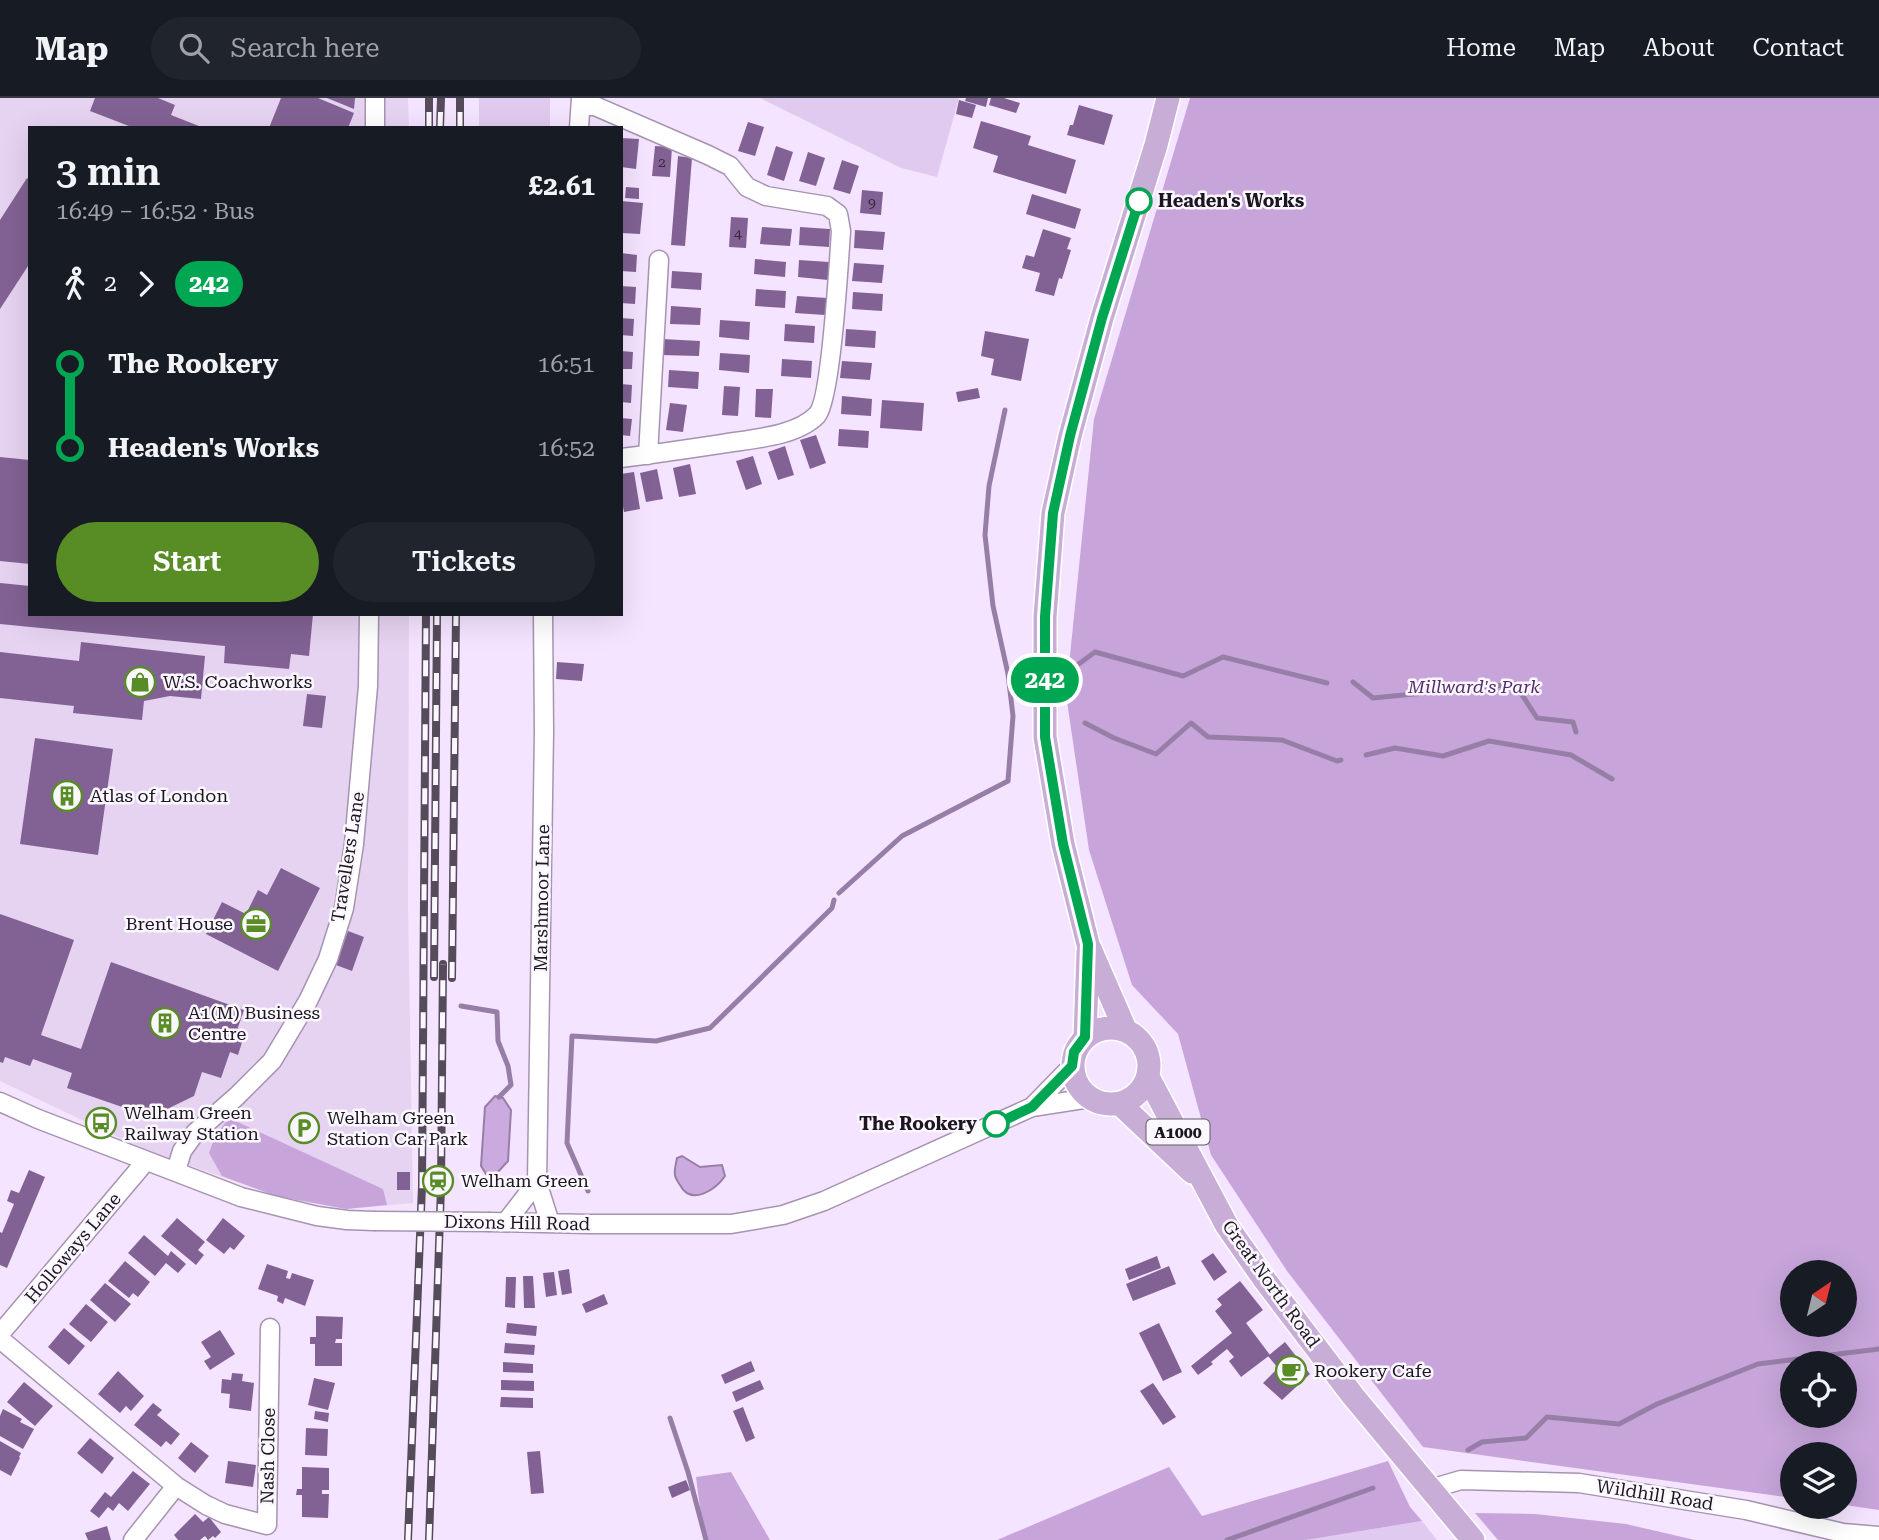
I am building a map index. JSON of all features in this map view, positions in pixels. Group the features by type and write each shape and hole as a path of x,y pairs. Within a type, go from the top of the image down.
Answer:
{"main road":[{"path":"1125,1029 1088,944 1063,844 1045,737 1045,617 1053,513 1070,436 1099,328 1168,98"},
{"path":"1085,1037 1088,944"},
{"path":"1111,1027 1125,1029 1137,1037 1146,1049 1150,1065 1143,1088 1134,1098 1120,1104 1104,1104 1082,1091 1072,1066 1074,1052 1085,1037 1097,1029 1111,1027"},
{"name":"Great North Road","path":"1148,1077 1227,1226 1264,1279 1353,1396 1473,1540"},
{"name":"Great North Road","path":"1120,1104 1207,1186"}],"street":[{"path":"375,98 375,126"},
{"path":"579,126 581,102 595,106 730,166 747,187 766,197 827,206 838,214 841,231 827,382 819,413 803,425 777,435 623,458"},
{"path":"648,455 659,260"},
{"name":"Travellers Lane","path":"176,1171 182,1150 195,1133 272,1061 308,1001 328,959 344,908 354,844 368,687 369,616"},
{"name":"Marshmoor Lane","path":"543,616 544,732 537,1182 550,1223"},
{"name":"Dixons Hill Road","path":"1032,1107 1072,1066"},
{"name":"Dixons Hill Road","path":"0,1102 242,1197 317,1216 374,1221 731,1224 783,1215 824,1201 1032,1107 1090,1098"},
{"name":"Holloways Lane","path":"0,1337 146,1161"},
{"path":"498,1222 537,1182"},
{"name":"Nash Close","path":"0,1337 176,1486 225,1514 267,1525 270,1328"},
{"name":"Wildhill Road","path":"1430,1489 1461,1480 1579,1483 1746,1510 1843,1533 1879,1536"},
{"path":"133,1540 176,1486"}],"shaded area":[{"path":"0,98 408,98 409,126 28,126 28,616 409,616 408,905 413,1203 346,1209 276,1196 143,1149 0,1081"},
{"path":"479,98 550,98 550,126 479,126"},
{"path":"760,98 959,98 937,177 901,168"},
{"path":"495,1096 503,1098 511,1110 508,1161 496,1174 486,1174 481,1166 485,1107"},
{"path":"682,1156 700,1167 722,1165 725,1176 710,1191 690,1194 675,1176 677,1158"},
{"path":"1422,1521 1437,1540 1306,1540"}],"green space":[{"name":"Millward's Park","path":"1190,98 1879,98 1879,1510 1857,1507 1857,1442 1780,1442 1780,1496 1423,1447 1287,1271 1211,1155 1178,1034 1132,985 1089,850 1066,695 1094,419"},
{"path":"229,1118 383,1189 387,1205 346,1209 276,1196 222,1176 209,1153 215,1136"},
{"path":"1388,1461 1410,1507 1422,1521 1306,1540 997,1540 1169,1467 1202,1516"},
{"path":"731,1472 770,1540 704,1540 696,1477"},
{"path":"1475,1513 1535,1514 1626,1524 1695,1540 1498,1540"}],"building":[{"path":"95,98 158,98 175,105 171,115 199,126 129,126 90,111"},
{"path":"281,98 318,98 354,113 349,126 270,126"},
{"path":"327,98 355,98 354,109"},
{"path":"966,98 988,98 986,107 965,101"},
{"path":"991,98 1004,98 1020,103 1016,113 989,105"},
{"path":"959,100 976,105 972,118 956,114"},
{"path":"1079,105 1113,115 1104,145 1067,135"},
{"path":"981,121 1031,136 1028,145 1076,160 1066,194 993,172 998,156 973,148"},
{"path":"748,122 764,127 755,156 738,151"},
{"path":"623,138 639,139 636,169 623,167"},
{"path":"655,146 672,147 670,177 652,176"},
{"path":"776,146 793,152 784,181 767,175"},
{"path":"808,152 825,158 816,186 799,181"},
{"path":"678,156 692,158 685,246 671,245"},
{"path":"842,160 859,166 850,194 833,189"},
{"path":"27,178 28,266 0,309 0,220"},
{"path":"626,187 639,188 639,199 625,198"},
{"path":"862,190 883,192 881,215 860,213"},
{"path":"1032,194 1081,209 1075,229 1026,214"},
{"path":"623,201 643,203 640,234 623,233"},
{"path":"731,217 748,218 746,248 729,247"},
{"path":"762,227 792,229 790,246 760,244"},
{"path":"800,227 830,229 829,247 799,245"},
{"path":"1043,229 1071,238 1067,249 1071,250 1054,296 1035,291 1040,273 1022,268 1026,255 1034,257"},
{"path":"855,230 885,232 883,250 854,248"},
{"path":"623,253 637,255 636,272 623,271"},
{"path":"755,259 786,262 785,277 754,274"},
{"path":"799,260 829,262 828,280 798,277"},
{"path":"854,263 884,265 882,283 852,281"},
{"path":"672,271 702,273 701,290 671,288"},
{"path":"623,286 636,287 635,304 623,303"},
{"path":"756,289 786,291 785,308 755,306"},
{"path":"853,292 883,294 882,311 852,309"},
{"path":"797,296 827,298 825,315 795,313"},
{"path":"671,306 701,308 700,325 670,324"},
{"path":"623,318 634,319 633,336 623,335"},
{"path":"720,320 750,322 749,340 719,337"},
{"path":"785,324 815,326 814,343 784,341"},
{"path":"846,329 876,331 875,348 845,346"},
{"path":"985,331 1029,339 1021,381 991,375 994,359 981,356"},
{"path":"662,339 700,341 699,356 661,355"},
{"path":"623,351 633,352 632,369 623,369"},
{"path":"720,353 750,355 749,373 719,370"},
{"path":"782,359 812,361 811,378 781,376"},
{"path":"842,361 872,363 870,380 840,378"},
{"path":"669,370 699,372 698,389 668,387"},
{"path":"623,384 632,385 631,403 623,402"},
{"path":"724,386 740,387 738,416 722,415"},
{"path":"978,388 980,398 958,402 956,392"},
{"path":"756,389 773,389 771,418 755,417"},
{"path":"842,396 872,399 871,416 841,414"},
{"path":"882,400 924,403 922,431 880,428"},
{"path":"670,403 687,405 683,432 666,430"},
{"path":"623,418 632,419 630,436 623,435"},
{"path":"839,429 869,431 868,448 838,446"},
{"path":"816,435 826,463 810,469 800,440"},
{"path":"785,446 794,475 778,480 768,452"},
{"path":"753,456 762,484 746,490 736,461"},
{"path":"0,457 28,460 28,564 0,561"},
{"path":"690,464 696,494 679,497 673,468"},
{"path":"657,469 663,499 646,502 640,473"},
{"path":"634,472 640,509 624,512 623,474"},
{"path":"0,583 28,586 28,616 313,616 309,656 291,654 289,669 224,663 225,646 0,624"},
{"name":"W.S. Coachworks","path":"81,642 205,656 201,699 170,696 144,701 142,720 73,713 74,706 0,698 0,652 79,661"},
{"path":"557,662 584,664 582,681 556,679"},
{"path":"307,694 326,696 322,728 303,726"},
{"name":"Atlas of London","path":"35,738 113,749 98,855 20,844"},
{"name":"Brent House","path":"281,868 320,888 278,971 206,934 222,902 246,914 258,890 267,895"},
{"name":"A1(M) Business Centre","path":"0,914 74,940 41,1035 81,1049 111,962 244,1010 235,1036 243,1039 238,1055 230,1052 221,1078 202,1072 194,1096 157,1114 129,1105 128,1109 67,1088 72,1073 33,1059 30,1066 5,1057 3,1063 0,1062"},
{"path":"348,931 364,937 352,971 336,965"},
{"path":"29,1170 45,1177 7,1268 0,1265 0,1232 2,1233 14,1204 7,1201 11,1190 19,1193"},
{"path":"397,1172 410,1172 410,1190 397,1190"},
{"path":"177,1218 205,1242 198,1250 204,1255 196,1265 161,1236"},
{"path":"223,1218 245,1236 234,1250 230,1247 224,1254 206,1240"},
{"path":"144,1235 168,1256 171,1251 186,1264 178,1273 166,1263 155,1276 128,1253"},
{"path":"1213,1253 1227,1272 1214,1281 1201,1261"},
{"path":"1157,1256 1161,1268 1129,1280 1125,1269"},
{"path":"125,1261 150,1282 138,1297 133,1293 129,1298 108,1281"},
{"path":"267,1264 288,1271 286,1278 290,1279 292,1273 314,1280 305,1306 285,1298 283,1304 277,1301 278,1296 258,1289"},
{"path":"1169,1266 1176,1284 1133,1301 1126,1284"},
{"path":"569,1269 572,1293 562,1295 558,1271"},
{"path":"554,1272 557,1295 546,1297 543,1273"},
{"path":"523,1276 533,1276 535,1308 524,1308"},
{"path":"506,1277 516,1277 515,1308 505,1307"},
{"path":"1240,1281 1263,1310 1246,1323 1270,1355 1241,1377 1229,1361 1234,1357 1227,1349 1198,1375 1191,1366 1232,1333 1215,1311 1222,1305 1217,1299"},
{"path":"105,1283 131,1304 115,1322 90,1300"},
{"path":"604,1294 608,1304 586,1313 582,1304"},
{"path":"86,1304 108,1322 91,1342 69,1324"},
{"path":"316,1316 343,1317 342,1339 336,1339 335,1343 342,1343 342,1366 315,1366 315,1344 310,1344 310,1337 316,1337"},
{"path":"507,1323 537,1326 536,1336 506,1333"},
{"path":"1159,1323 1182,1372 1163,1381 1139,1333"},
{"path":"64,1328 85,1346 69,1365 48,1347"},
{"path":"220,1330 235,1354 210,1370 204,1361 211,1357 201,1342"},
{"name":"Rookery Cafe","path":"1285,1342 1310,1374 1282,1400 1263,1383 1278,1368 1268,1356"},
{"path":"505,1343 535,1345 534,1355 504,1353"},
{"path":"751,1361 755,1371 725,1384 721,1375"},
{"path":"503,1362 533,1364 533,1373 503,1372"},
{"path":"118,1371 144,1396 131,1411 126,1406 120,1413 98,1394"},
{"path":"232,1373 243,1374 242,1381 254,1383 251,1411 229,1408 230,1394 221,1393 222,1379 231,1380"},
{"path":"314,1378 335,1383 328,1410 308,1405"},
{"path":"501,1380 534,1381 534,1391 501,1390"},
{"path":"760,1380 764,1389 736,1402 732,1392"},
{"path":"24,1382 53,1406 35,1426 7,1402"},
{"path":"1153,1383 1176,1417 1163,1425 1140,1391"},
{"path":"501,1397 533,1398 533,1408 500,1407"},
{"path":"153,1403 162,1410 157,1415 180,1434 171,1445 166,1441 161,1447 134,1425"},
{"path":"743,1407 755,1438 746,1442 733,1411"},
{"path":"3,1409 34,1429 23,1449 0,1436 0,1416"},
{"path":"315,1411 329,1413 328,1422 314,1419"},
{"path":"306,1428 328,1429 327,1456 305,1455"},
{"path":"90,1438 114,1458 102,1474 77,1453"},
{"path":"0,1441 21,1453 11,1476 0,1470"},
{"path":"191,1442 209,1456 195,1473 178,1458"},
{"path":"540,1451 544,1493 531,1494 527,1452"},
{"path":"228,1461 256,1465 253,1487 225,1483"},
{"path":"302,1467 329,1468 329,1490 322,1490 322,1494 329,1494 328,1518 302,1517 302,1495 296,1495 297,1489 302,1489"},
{"path":"133,1471 150,1484 128,1511 119,1503 113,1511 108,1507 99,1518 90,1511 105,1492 111,1497"},
{"path":"686,1480 690,1490 672,1498 668,1487"},
{"path":"195,1514 203,1522 209,1517 221,1532 208,1540 205,1536 200,1540 178,1540 174,1535"},
{"path":"107,1526 111,1540 88,1540 85,1533"}],"waterway":[{"path":"839,893 902,836 1008,781 1013,716 1008,674 993,606 985,535 989,486 1005,410"},
{"path":"1076,666 1095,652 1183,676 1223,657 1327,683"},
{"path":"1353,682 1373,698 1515,684 1537,718 1573,722 1576,732"},
{"path":"1085,723 1114,738 1156,754 1191,723 1208,737 1282,740 1337,761 1341,760"},
{"path":"1366,755 1395,748 1443,756 1489,741 1571,755 1612,779"},
{"path":"588,1191 567,1143 572,1036 656,1041 710,1028 832,908 834,900"},
{"path":"461,1006 497,1012 498,1041 508,1066 511,1085 499,1097"},
{"path":"1468,1450 1482,1442 1526,1438 1547,1417 1619,1424 1657,1404 1758,1364 1879,1349"},
{"path":"670,1418 706,1540"},
{"path":"1227,1540 1373,1488"}],"railway":[{"path":"429,98 429,126"},
{"path":"440,126 441,98"},
{"path":"460,98 460,126"},
{"path":"408,1540 422,1186 426,616"},
{"path":"434,977 437,616"},
{"path":"452,978 456,616"},
{"path":"429,1540 441,1187 443,964"}],"bus line":[{"name":"242","path":"996,1124 1032,1107 1072,1066 1074,1052 1085,1037 1088,944 1063,844 1045,737 1045,617 1053,513 1070,436 1102,318 1139,201"}],"place":[{"name":"Headen's Works","path":"1139,201"},
{"name":"W.S. Coachworks","path":"140,682"},
{"name":"Atlas of London","path":"67,796"},
{"name":"Brent House","path":"256,924"},
{"name":"A1(M) Business Centre","path":"165,1023"},
{"name":"Welham Green Railway Station","path":"101,1123"},
{"name":"The Rookery","path":"996,1124"},
{"name":"Welham Green Station Car Park","path":"304,1128"},
{"name":"Welham Green","path":"438,1181"},
{"name":"Rookery Cafe","path":"1291,1371"}]}
